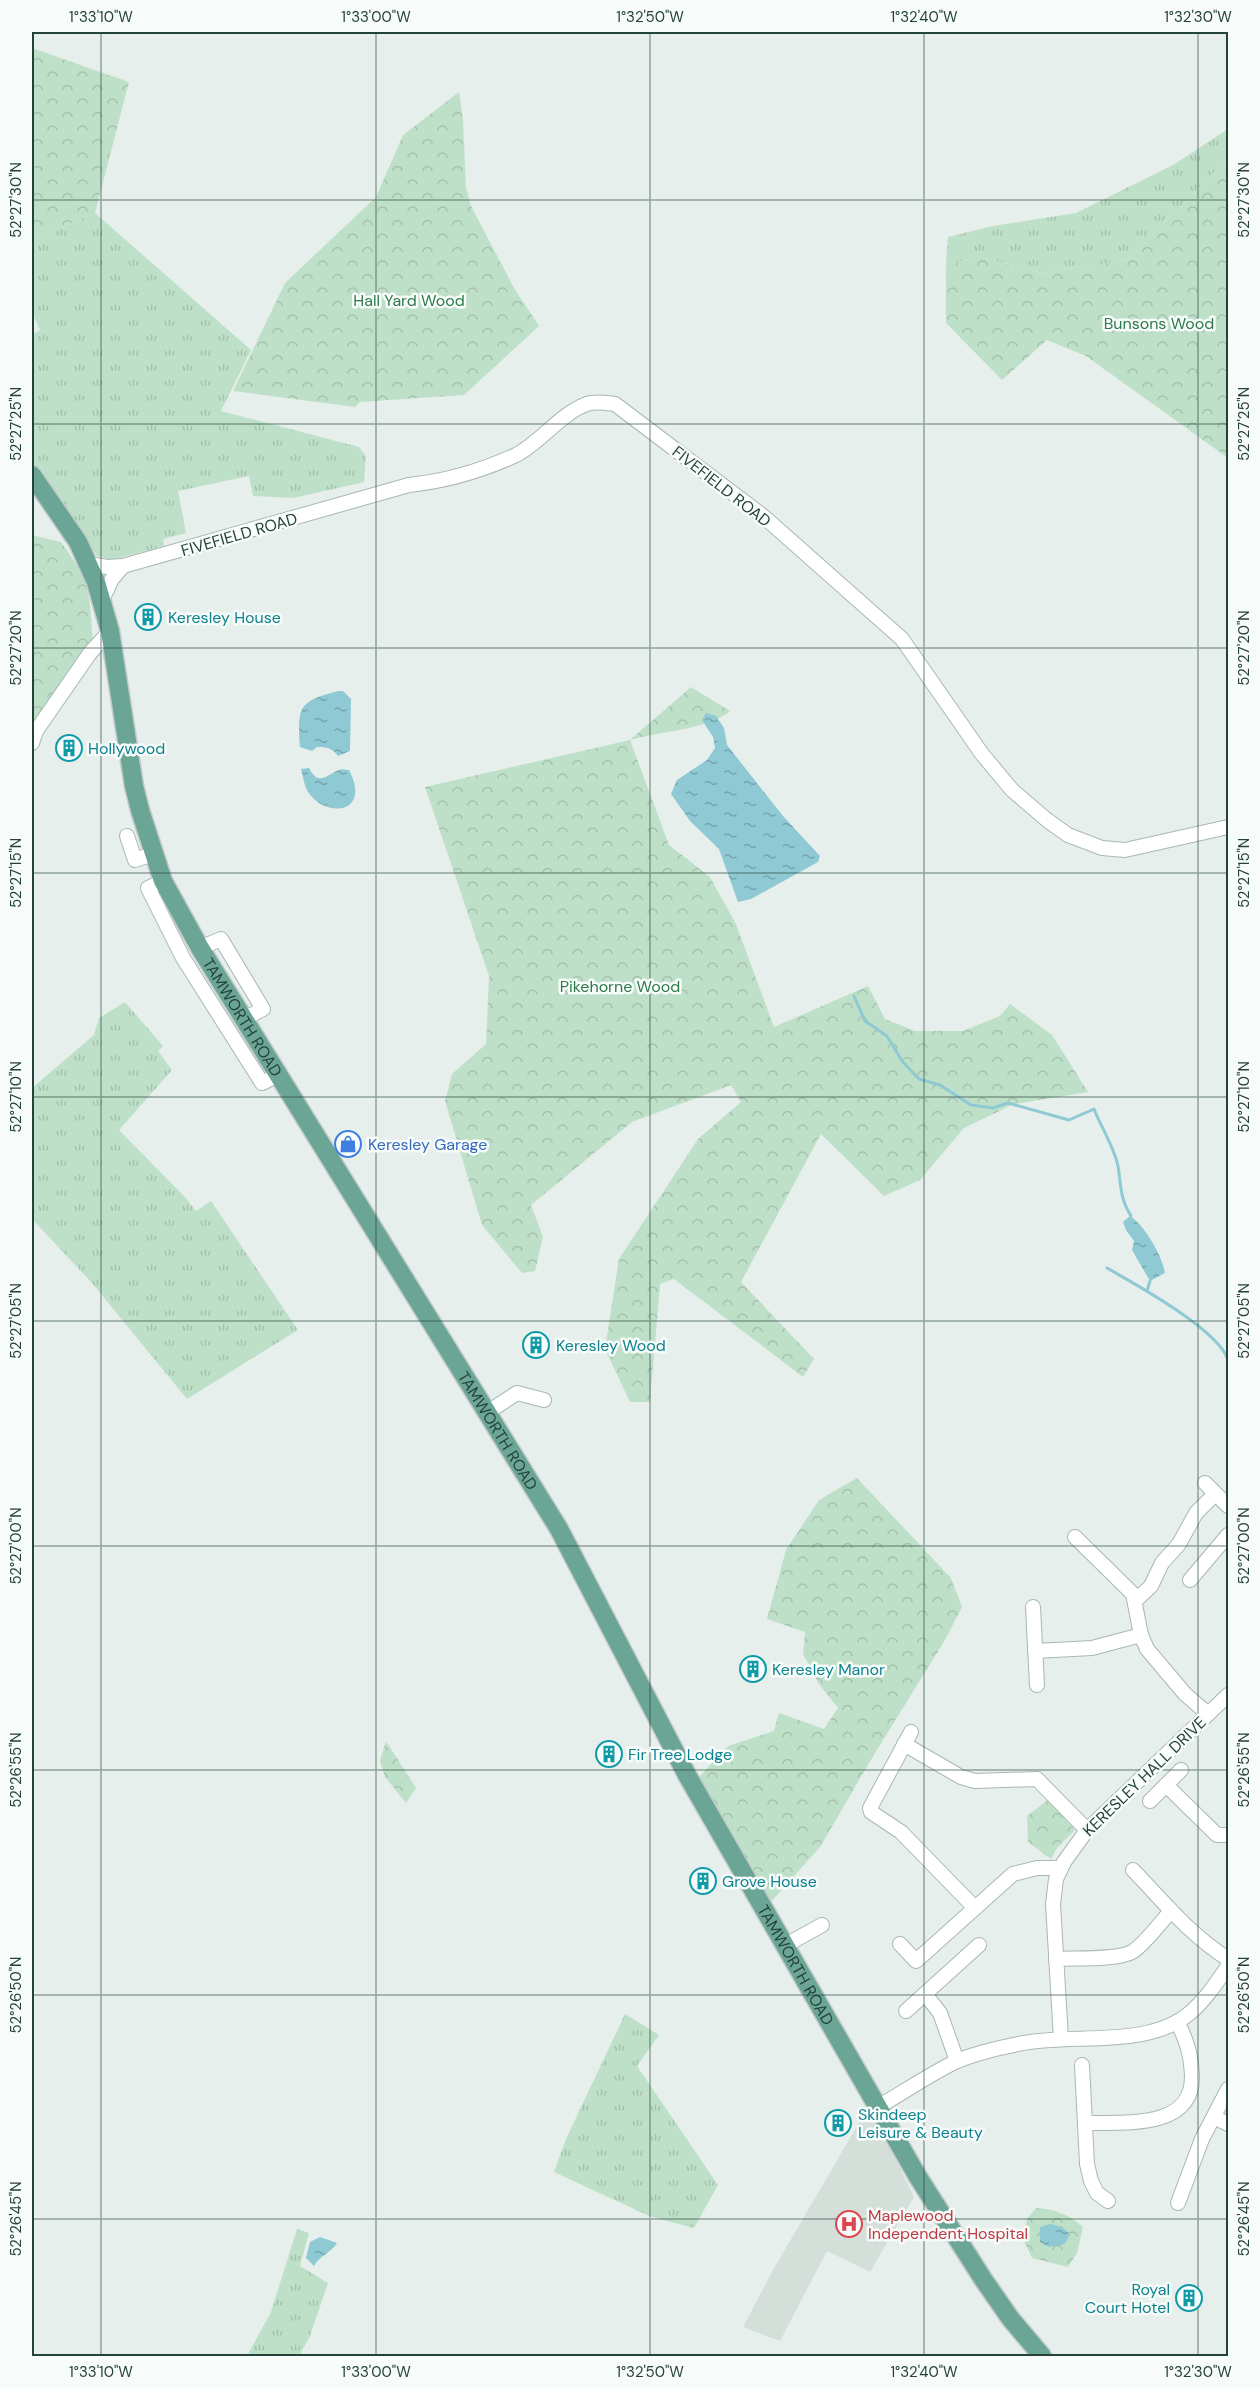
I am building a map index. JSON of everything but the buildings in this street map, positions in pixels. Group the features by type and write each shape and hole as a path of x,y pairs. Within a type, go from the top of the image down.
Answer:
{"main road":[{"name":"TAMWORTH ROAD","path":"32,475 78,542 102,600 116,665 134,786 163,881 200,948 560,1529 687,1775 918,2177 983,2279 1040,2356"}],"street":[{"name":"FIVEFIELD ROAD","path":"89,564 107,567 123,566 409,485 440,482 477,472 518,454 578,408 589,403 615,404 763,516 895,632 922,665 982,754 1012,790 1061,830 1102,849 1125,850 1228,827"},
{"path":"102,600 112,579 123,566"},
{"path":"32,743 36,731 90,653 110,631"},
{"path":"90,653 116,665"},
{"path":"127,836 136,865 153,854"},
{"path":"163,881 148,888 183,958 262,1083 278,1075"},
{"path":"488,1412 517,1393 544,1400"},
{"path":"1205,1483 1228,1506"},
{"path":"1135,1601 1150,1586 1162,1563 1179,1544 1196,1513 1215,1494"},
{"path":"1190,1580 1228,1535"},
{"path":"1075,1537 1127,1587 1135,1601 1147,1649 1166,1674 1208,1714"},
{"path":"1033,1606 1037,1685"},
{"path":"1035,1652 1092,1648 1142,1635"},
{"name":"KERESLEY HALL DRIVE","path":"1061,2039 1053,1904 1056,1879 1061,1868 1071,1850 1087,1830 1208,1714 1227,1700"},
{"path":"974,1907 901,1832 871,1812 871,1803 908,1738 961,1777 975,1781 1037,1779 1087,1830"},
{"path":"1150,1801 1181,1770"},
{"path":"1166,1785 1217,1835 1228,1835"},
{"path":"900,1944 916,1961 1013,1874 1037,1868 1061,1868"},
{"path":"1133,1870 1206,1945 1228,1959"},
{"path":"1056,1959 1119,1956 1130,1953 1172,1911"},
{"path":"784,1946 822,1925"},
{"path":"906,2011 979,1945"},
{"path":"878,2107 957,2061 1028,2042 1138,2035 1177,2022 1191,2013 1210,1993 1228,1966"},
{"path":"925,1994 940,2013 957,2061"},
{"path":"1086,2122 1138,2121 1158,2118 1173,2113 1183,2104 1191,2088 1191,2057 1177,2022"},
{"path":"1082,2066 1087,2164 1097,2193 1108,2201"},
{"path":"1178,2203 1202,2139 1228,2089"},
{"path":"1214,2116 1228,2124"}],"shaded area":[{"name":"Maplewood Independent Hospital","path":"867,2109 890,2147 914,2197 870,2272 827,2251 780,2341 743,2327 773,2270"}],"green space":[{"path":"32,48 129,82 95,213 32,240"},
{"name":"Hall Yard Wood","path":"459,92 463,120 466,187 471,206 514,288 539,326 464,395 360,402 355,407 233,391 285,283 376,197 403,135"},
{"path":"1228,129 1228,158 1128,260 1042,273 977,256 946,266 948,237 993,226 1076,213 1173,165"},
{"name":"Bunsons Wood","path":"1228,158 1228,458 1086,356 1047,340 1002,380 946,323 946,266 977,256 1042,273 1128,260"},
{"path":"95,213 251,350 221,411 359,447 366,456 364,482 293,498 253,496 249,476 178,491 186,533 163,539 164,546 111,560 97,556 32,461 32,335 40,330 32,313 32,240"},
{"path":"32,535 61,542 84,575 90,604 93,643 79,656 32,725"},
{"path":"691,687 730,711 710,722 630,740"},
{"name":"Pikehorne Wood","path":"630,740 669,845 710,877 736,924 774,1027 868,986 885,1019 915,1031 963,1031 1000,1016 1010,1004 1052,1035 1088,1092 1014,1104 964,1128 920,1180 884,1196 821,1134 741,1282 814,1359 803,1377 674,1279 660,1284 650,1402 630,1402 605,1349 619,1259 698,1139 741,1102 731,1085 632,1122 531,1205 543,1237 535,1271 522,1273 482,1225 445,1101 452,1074 486,1044 489,976 425,787"},
{"path":"125,1002 163,1046 158,1051 172,1070 119,1130 196,1211 211,1201 298,1330 187,1399 92,1283 32,1219 32,1088 94,1035 99,1018"},
{"path":"857,1478 951,1578 962,1607 945,1640 820,1847 770,1903 699,1777 728,1746 774,1731 779,1713 824,1729 838,1708 819,1684 803,1654 805,1632 767,1619 786,1550 819,1500"},
{"path":"386,1741 416,1788 406,1803 385,1777 380,1761"},
{"path":"1048,1800 1075,1830 1057,1848 1051,1859 1028,1842 1027,1816"},
{"path":"625,2014 659,2035 637,2066 718,2185 694,2228 649,2216 554,2172 566,2139"},
{"path":"1036,2208 1061,2213 1083,2227 1077,2253 1068,2267 1032,2258 1023,2239 1027,2219"},
{"path":"297,2229 309,2233 300,2266 328,2283 310,2336 299,2356 247,2356 271,2312"}],"water":[{"path":"343,691 351,699 350,751 338,756 334,751 326,748 317,747 312,751 300,747 299,723 303,708 314,699"},
{"path":"706,713 716,716 724,728 727,745 783,816 820,856 818,862 751,899 738,902 719,849 690,821 671,794 677,780 707,760 715,748 713,737 702,720"},
{"path":"309,768 319,778 339,770 349,770 355,785 355,796 351,803 344,808 335,809 316,801 308,792 301,769"},
{"path":"1130,1216 1147,1234 1163,1266 1165,1273 1150,1281 1132,1250 1134,1241 1123,1222"},
{"path":"1050,2224 1062,2227 1070,2234 1065,2244 1049,2247 1040,2242 1040,2227"},
{"path":"320,2237 337,2243 314,2266 306,2258 310,2242"}],"waterway":[{"path":"854,996 865,1021 887,1036 902,1061 919,1079 940,1085 971,1105 993,1108 1008,1103 1069,1120 1094,1109 1116,1159 1123,1198 1131,1216"},
{"path":"1107,1268 1155,1296 1193,1322 1221,1348 1228,1360"},
{"path":"1147,1291 1150,1281"}],"place":[{"name":"Keresley House","path":"148,617"},
{"name":"Hollywood","path":"69,748"},
{"name":"Keresley Garage","path":"348,1144"},
{"name":"Keresley Wood","path":"536,1345"},
{"name":"Keresley Manor","path":"753,1669"},
{"name":"Fir Tree Lodge","path":"609,1754"},
{"name":"Grove House","path":"703,1881"},
{"name":"Skindeep Leisure & Beauty","path":"838,2123"},
{"name":"Maplewood Independent Hospital","path":"849,2224"},
{"name":"Royal Court Hotel","path":"1189,2298"}]}
